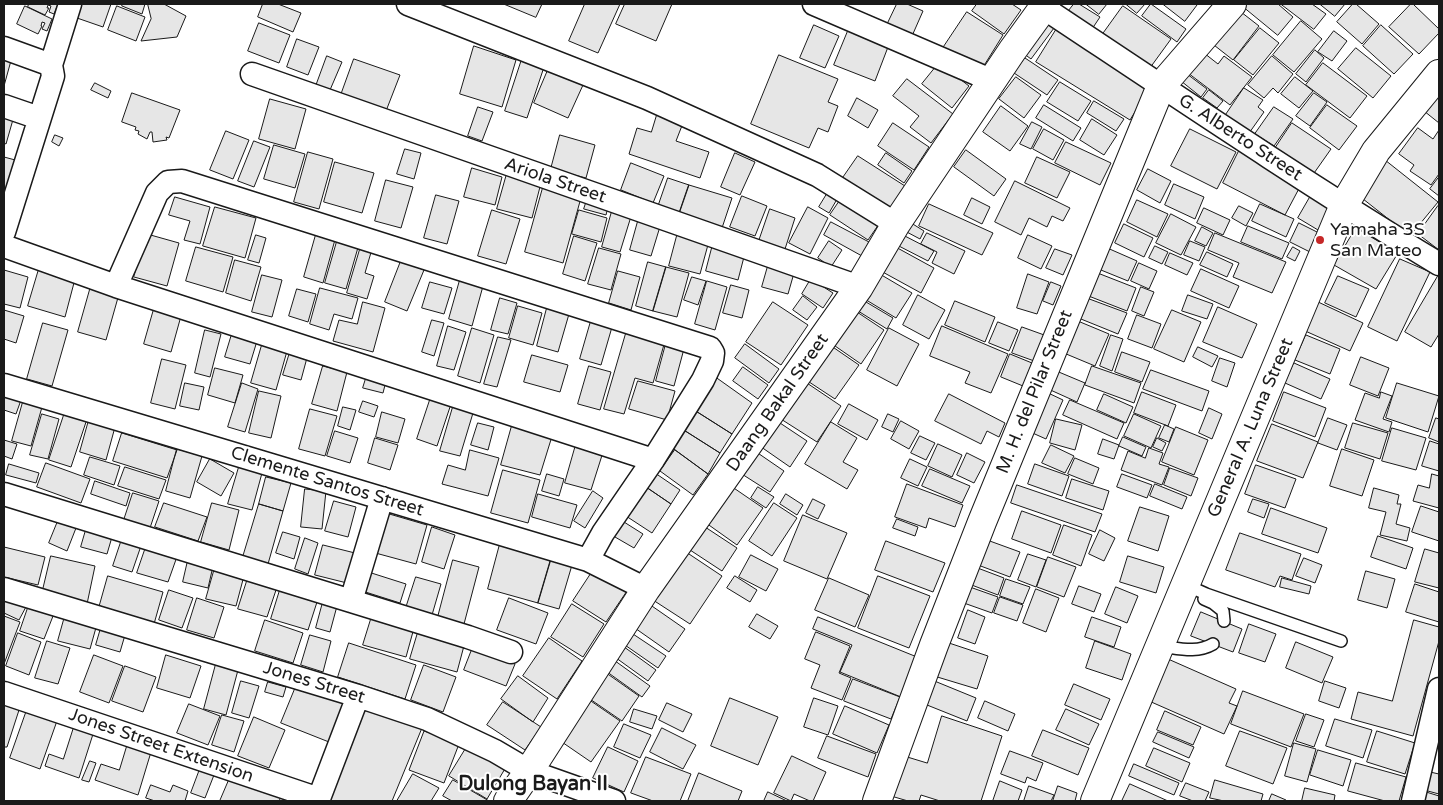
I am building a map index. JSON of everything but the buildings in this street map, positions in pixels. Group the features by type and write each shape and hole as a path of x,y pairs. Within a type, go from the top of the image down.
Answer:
{"street":[{"path":"4,232 8,204 53,76 51,65 70,4"},
{"path":"408,4 647,98 817,175 896,224"},
{"path":"814,4 993,81"},
{"name":"M. H. del Pilar Street","path":"878,801 934,645 982,522 1161,86 1232,4"},
{"name":"Daang Bakal Street","path":"508,801 646,589 859,287 896,224 1012,51 1045,6"},
{"name":"G. Alberto Street","path":"1045,6 1161,86 1344,205 1439,264"},
{"path":"4,48 51,65"},
{"name":"Ariola Street","path":"252,74 859,287"},
{"name":"General A. Luna Street","path":"1095,801 1344,205 1376,151 1439,74"},
{"path":"4,106 39,118"},
{"path":"116,286 157,193 168,182 182,181 710,348 713,353 712,361 703,380 653,460 603,533 588,560"},
{"path":"4,246 116,286 653,460"},
{"name":"Clemente Santos Street","path":"4,385 588,560 646,589"},
{"path":"4,494 468,636 511,652"},
{"path":"351,601 382,498"},
{"name":"Jones Street","path":"4,589 358,696 427,719 495,750 529,771 614,801"},
{"path":"1413,801 1439,689"},
{"name":"Jones Street Extension","path":"4,693 319,800"},
{"path":"319,800 358,696"}],"lane":[{"path":"1184,587 1213,603 1223,612 1224,621"},
{"path":"1184,587 1341,641"},
{"path":"1159,646 1195,650 1205,649 1213,644"}],"place":[{"name":"Yamaha 3S San Mateo","path":"1320,240"}],"district":[{"name":"Dulong Bayan II","path":"533,785"}]}
